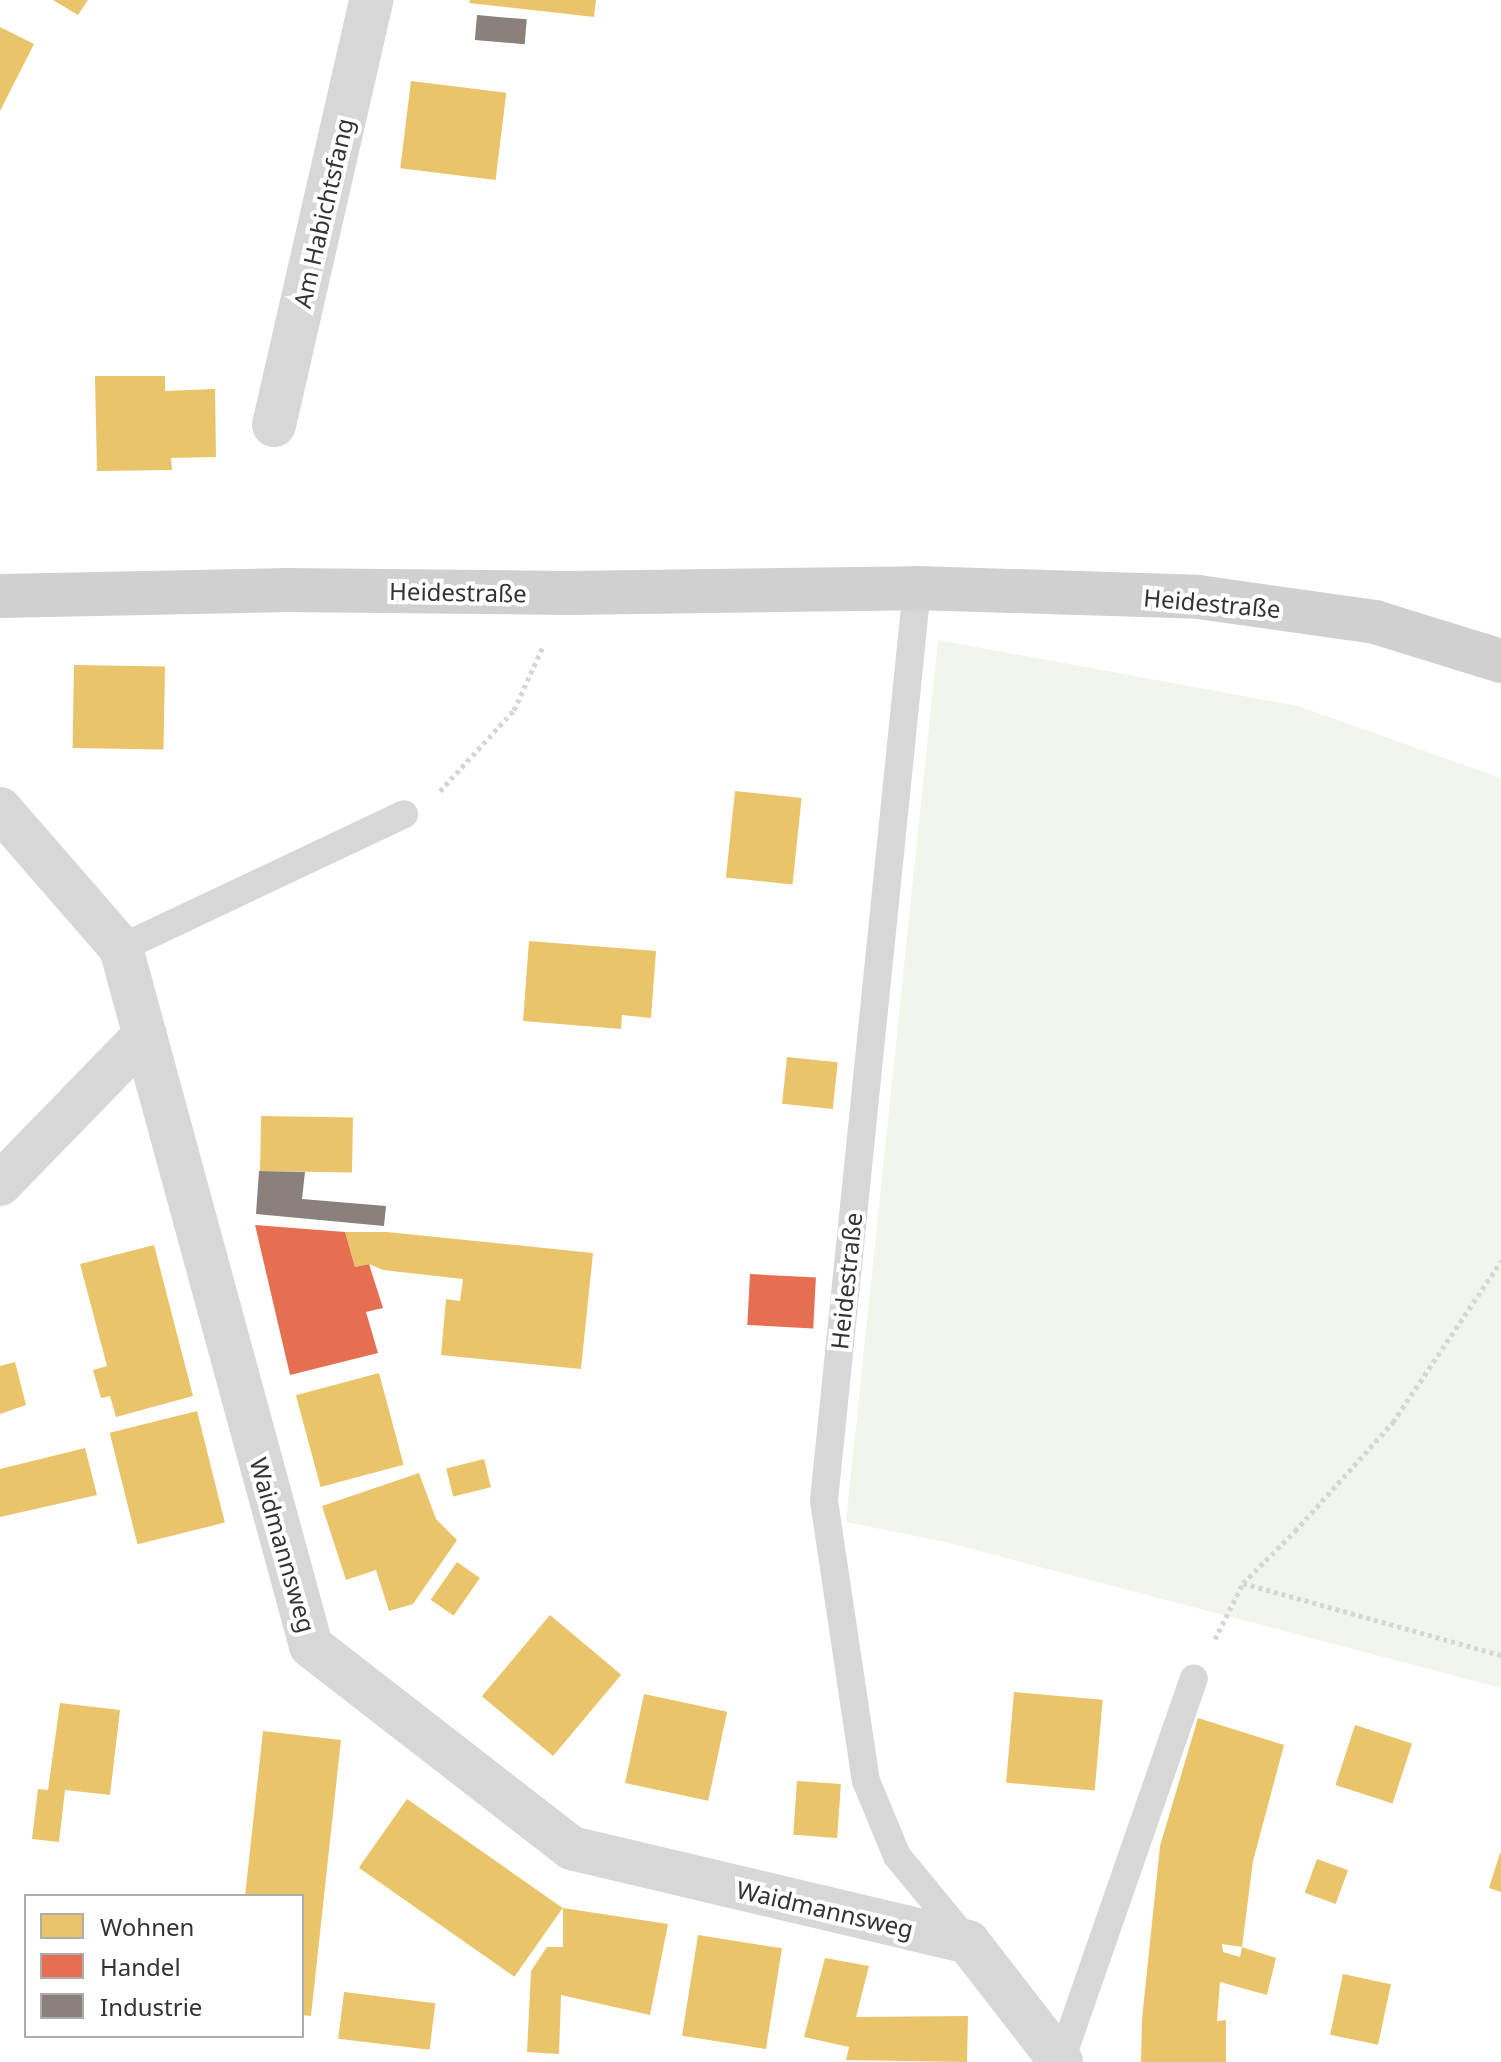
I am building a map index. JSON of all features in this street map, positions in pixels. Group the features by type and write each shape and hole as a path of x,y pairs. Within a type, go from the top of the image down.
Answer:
{"main road":[{"name":"Heidestraße","path":"0,596 286,590 568,593 917,588 1198,597 1375,622 1501,661"}],"street":[{"name":"Am Habichtsfang","path":"274,425 371,0"},
{"name":"Waidmannsweg","path":"0,809 121,948 311,1646 571,1848 968,1942"},
{"path":"0,1184 145,1035"},
{"path":"968,1942 1061,2061"}],"lane":[{"name":"Heidestraße","path":"917,588 824,1501 866,1781 897,1856 968,1942"},
{"path":"121,948 404,814"},
{"path":"1061,2061 1194,1679"}],"path":[{"path":"404,814 436,794 514,710 568,593"},
{"path":"1194,1679 1243,1583 1295,1531 1393,1422 1501,1261"},
{"path":"1243,1583 1501,1655"}],"shaded area":[{"path":"938,640 1298,706 1501,778 1501,1688 945,1542 846,1522"}],"building: Wohnen":[{"path":"53,0 88,0 78,15"},
{"path":"470,0 596,0 594,17 469,3"},
{"path":"0,27 34,44 0,111"},
{"path":"411,81 506,93 496,180 400,168"},
{"path":"95,376 165,376 165,391 215,389 216,457 171,458 172,470 97,471"},
{"path":"74,665 165,667 164,750 73,748"},
{"path":"735,791 802,798 793,885 726,878"},
{"path":"529,941 656,951 651,1018 622,1015 621,1029 523,1021"},
{"path":"787,1057 838,1062 833,1109 782,1104"},
{"path":"261,1116 353,1118 352,1173 260,1171"},
{"path":"345,1232 387,1232 593,1253 581,1369 441,1355 446,1299 460,1301 463,1279 383,1270 369,1264 355,1267"},
{"path":"154,1245 193,1396 116,1417 110,1396 101,1398 93,1370 107,1366 80,1264"},
{"path":"15,1362 26,1405 0,1414 0,1366"},
{"path":"379,1373 404,1465 321,1487 296,1395"},
{"path":"197,1411 225,1523 137,1544 110,1433"},
{"path":"85,1448 97,1495 0,1517 0,1469"},
{"path":"484,1459 491,1487 453,1497 446,1468"},
{"path":"419,1473 436,1519 457,1540 413,1604 389,1611 376,1570 346,1580 322,1506"},
{"path":"457,1562 480,1578 454,1616 431,1600"},
{"path":"550,1615 621,1675 553,1756 482,1696"},
{"path":"1014,1692 1103,1700 1095,1790 1006,1783"},
{"path":"644,1694 727,1712 708,1801 625,1783"},
{"path":"60,1703 120,1710 110,1795 65,1790 59,1842 32,1839 38,1789 48,1790"},
{"path":"1198,1718 1284,1745 1253,1861 1242,1947 1276,1958 1267,1995 1220,1982 1217,2021 1226,2020 1226,2062 1141,2062 1142,2019 1160,1846","holes":["1222,1944 1242,1947 1240,1957 1223,1952"]},
{"path":"1355,1725 1412,1744 1393,1803 1336,1785"},
{"path":"263,1731 341,1740 311,2016 304,2015 304,1894 245,1894"},
{"path":"797,1781 841,1784 837,1838 793,1835"},
{"path":"407,1799 563,1908 514,1977 359,1868"},
{"path":"1501,1853 1501,1892 1489,1888"},
{"path":"1317,1859 1348,1870 1336,1904 1305,1893"},
{"path":"563,1908 668,1924 650,2015 561,1995 559,2054 527,2052 531,1971 547,1947 563,1947"},
{"path":"698,1935 782,1948 766,2049 682,2036"},
{"path":"825,1958 869,1966 856,2017 968,2016 967,2062 846,2060 849,2047 804,2037"},
{"path":"1343,1974 1391,1984 1378,2045 1330,2035"},
{"path":"344,1992 435,2003 430,2050 338,2039"}],"building: Handel":[{"path":"255,1225 345,1232 355,1267 369,1264 383,1308 366,1312 378,1353 290,1375"},
{"path":"750,1274 816,1277 813,1328 747,1325"}],"building: Industrie":[{"path":"477,15 527,19 525,44 475,40"},
{"path":"259,1171 305,1172 302,1199 386,1206 384,1226 256,1214"}]}
